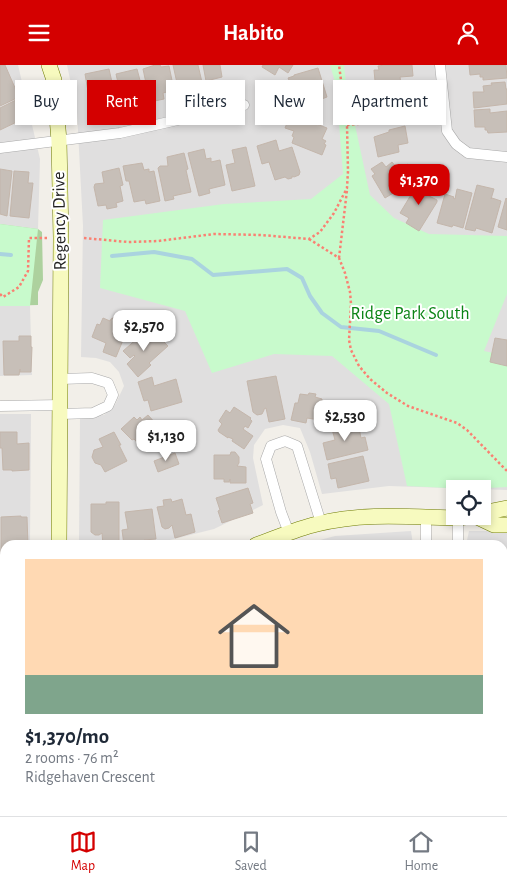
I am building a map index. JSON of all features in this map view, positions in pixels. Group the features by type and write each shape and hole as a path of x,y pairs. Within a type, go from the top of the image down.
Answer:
{"street":[{"name":"Regency Drive","path":"49,65 54,80 59,141 61,238 60,540"},
{"path":"440,65 447,131 456,144 468,153 507,157"},
{"path":"0,148 120,133 166,123"},
{"path":"0,406 93,413 108,407 113,395 108,383 92,378 61,379"},
{"path":"289,533 266,459 271,446 285,441 297,446 321,523"},
{"path":"491,511 507,508"},
{"path":"271,540 321,523 346,519 373,517 446,518"},
{"path":"426,518 426,540"},
{"path":"491,524 507,525"},
{"path":"460,540 465,525"}],"path":[{"path":"339,65 341,80"},
{"path":"338,258 347,189 347,125"},
{"path":"309,239 320,232 334,213 347,189"},
{"path":"84,238 128,242 158,241 214,234 309,239 338,258 346,273 351,304 348,336 351,350 359,366 370,379 387,393 408,406 457,423 467,430 507,471"},
{"path":"0,294 4,297 19,287 28,271 29,238 49,238"}],"shaded area":[{"path":"0,65 18,65 22,80 15,80 15,125 32,125 40,159 38,229 0,224"},
{"path":"67,65 507,65 507,490 491,489 491,480 446,480 446,488 389,486 322,494 310,452 300,428 283,425 265,429 254,445 253,458 263,505 214,529 170,540 79,540 80,417 104,415 115,405 124,386 119,372 110,362 96,358 81,357 83,226 77,80 70,80"},
{"path":"0,306 30,306 32,375 0,376"},
{"path":"0,414 31,414 30,540 0,540"},
{"path":"411,531 412,540 320,540 335,536"},
{"path":"469,531 507,531 507,540 467,540"}],"green space":[{"name":"Ridge Park South","path":"330,65 344,65 346,80 334,80"},
{"name":"Ridge Park South","path":"339,125 355,125 370,195 394,218 429,234 507,236 507,294 484,351 507,356 507,487 491,488 491,480 446,480 446,488 407,486 389,404 332,356 274,354 212,373 185,311 100,288 103,220 224,204 311,199 343,174"},
{"path":"0,224 38,229 42,232 43,280 38,292 38,305 0,306"},
{"path":"0,224 38,229 30,306 0,306"}],"building":[{"path":"0,65 5,65 15,88 15,99 0,106"},
{"path":"155,65 160,65 161,67 169,66 172,80 166,80 166,92 163,93 164,99 156,101 156,80 145,80 143,69"},
{"path":"173,65 198,65 201,80 176,80"},
{"path":"203,65 220,65 222,77 206,80"},
{"path":"263,65 293,65 288,73 279,67 275,75 262,67"},
{"path":"412,65 413,76 400,77 400,80 375,80 374,70 379,70 378,66"},
{"path":"469,65 506,65 507,78 483,80 480,74 470,75"},
{"path":"318,68 322,80 289,80 288,78"},
{"path":"109,69 111,80 87,80 87,86 85,74"},
{"path":"137,69 140,80 117,80 116,74"},
{"path":"505,82 507,104 474,108 473,92 484,92 483,86 492,85 491,83"},
{"path":"323,84 327,97 323,98"},
{"path":"15,100 15,123 0,130 0,108"},
{"path":"490,109 490,113 507,111 507,132 488,133 485,127 475,127 474,110"},
{"path":"286,125 319,125 327,128 322,139 326,141 324,144 326,145 322,155 292,143 294,131 285,128"},
{"path":"405,126 408,143 398,145 399,152 378,157 374,137 389,132 389,130"},
{"path":"276,140 279,151 292,147 300,172 299,175 288,179 285,177 275,180 269,162 262,164 257,146"},
{"path":"246,147 255,186 232,191 226,165 235,163 232,150"},
{"path":"204,149 206,159 211,158 211,162 220,160 225,185 209,189 210,193 199,196 188,153"},
{"path":"184,153 191,192 173,196 174,199 165,201 158,168 160,166 168,166 167,157"},
{"path":"382,162 386,167 392,162 396,167 399,165 401,169 408,164 418,178 385,198 372,176 375,174 371,169"},
{"path":"142,163 144,170 154,171 160,201 146,204 145,200 134,202 129,181 126,181 123,166"},
{"path":"119,168 123,185 120,186 123,201 116,203 117,207 107,209 106,205 98,206 95,184 104,183 102,172"},
{"path":"0,169 12,171 7,216 0,214"},
{"path":"14,171 29,172 28,183 33,183 29,218 10,216"},
{"path":"420,180 434,189 429,196 437,200 437,202 419,231 406,223 409,218 400,213"},
{"path":"477,185 494,189 491,199 501,201 492,233 476,228 475,231 465,229"},
{"path":"457,189 472,193 463,228 437,223 445,194 455,199"},
{"path":"507,199 507,230 498,227"},
{"path":"115,317 122,320 122,326 128,328 116,357 103,352 106,343 92,337 97,324 100,325 103,318 110,321"},
{"path":"147,330 157,339 159,337 168,346 149,363 151,365 138,377 127,364 135,356 130,358 123,351"},
{"path":"19,336 31,336 31,372 20,372 20,369 19,375 4,375 3,341 19,341"},
{"path":"495,338 507,340 507,366 490,362"},
{"path":"276,376 285,419 269,422 266,408 262,414 257,415 253,412 247,381"},
{"path":"152,377 154,386 176,379 182,402 151,411 148,400 144,401 138,382"},
{"path":"309,393 316,394 315,397 322,399 322,402 330,404 326,421 307,418 306,423 291,420 295,403 298,403 300,394 308,395"},
{"path":"234,407 251,418 252,421 248,428 245,426 243,429 253,436 244,449 232,441 233,439 228,438 218,430 222,424 219,421 226,410 230,413"},
{"path":"148,415 165,434 146,452 121,429 134,417 137,420 140,417 142,420"},
{"path":"358,423 361,438 365,437 368,450 327,460 323,443 335,440 332,429"},
{"path":"0,432 17,432 17,444 29,443 29,470 3,470"},
{"path":"114,432 127,461 105,472 101,465 95,463 92,457 94,450 103,447 99,439"},
{"path":"231,452 235,452 239,457 237,466 246,467 246,483 230,483 230,479 229,482 224,482 224,479 214,479 214,455 230,455"},
{"path":"175,453 179,464 158,472 154,461"},
{"path":"363,456 369,481 338,488 336,478 331,479 328,464"},
{"path":"248,488 253,503 250,504 253,513 222,523 216,498"},
{"path":"171,499 172,502 182,499 186,515 191,514 195,532 175,538 172,525 165,529 162,527 157,507 164,506 163,500"},
{"path":"106,502 119,502 119,540 103,540 102,533 95,535 91,532 91,504 106,504"},
{"path":"152,509 156,539 123,540 122,530 128,529 125,512"},
{"path":"1,517 27,517 28,540 1,540"}],"waterway":[{"path":"112,256 154,252 192,259 213,275 287,269 302,278 310,296 322,313 341,327 379,331 436,355"},
{"path":"0,254 11,255"}]}
